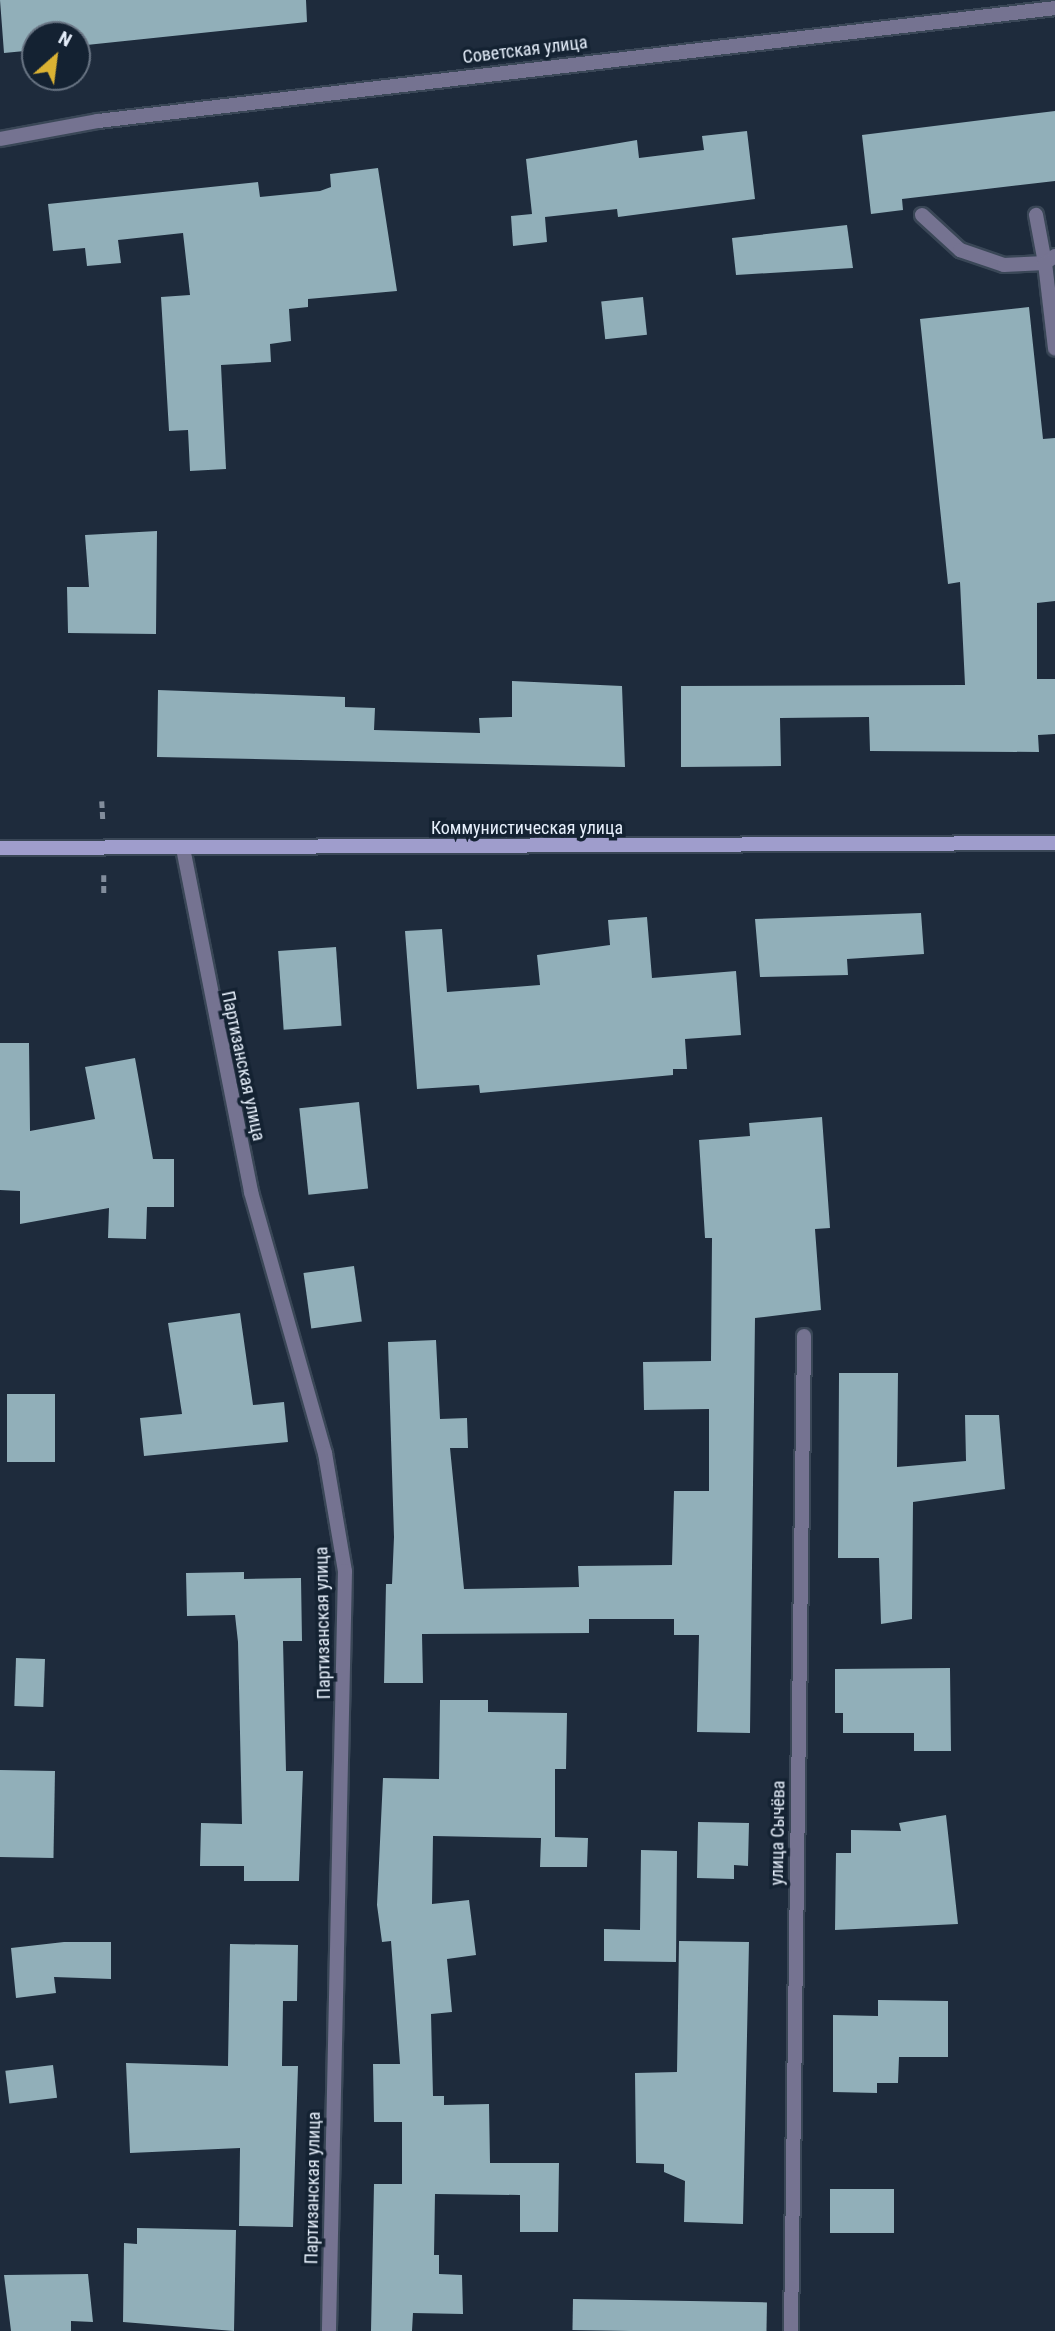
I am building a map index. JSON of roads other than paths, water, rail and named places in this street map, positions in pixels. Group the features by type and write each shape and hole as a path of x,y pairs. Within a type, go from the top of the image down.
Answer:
{"main road":[{"name":"Коммунистическая улица","path":"0,848 1055,843"}],"street":[{"name":"Советская улица","path":"0,139 112,119 1055,8"},
{"path":"922,215 950,243 984,260 1050,260"},
{"path":"1036,215 1050,260 1055,348"},
{"name":"Партизанская улица","path":"183,848 196,942 251,1192 325,1453 345,1571 329,2331"},
{"name":"улица Сычёва","path":"791,2331 804,1336"}]}
